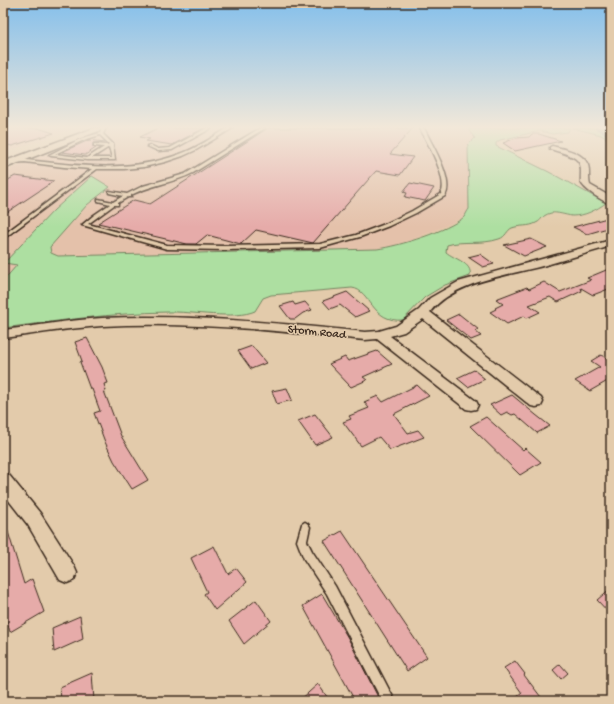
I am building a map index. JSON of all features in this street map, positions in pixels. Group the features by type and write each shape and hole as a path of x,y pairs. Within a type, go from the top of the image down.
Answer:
{"street":[{"path":"582,161 585,166 584,182 587,186 611,201"},
{"name":"Storm Road","path":"3,334 101,322 151,320 244,324 365,336 380,335 400,329 423,313 434,300 462,284 543,263 611,243"},
{"path":"423,313 536,402"},
{"path":"380,335 471,405"},
{"path":"3,480 34,519 67,572"}],"lane":[{"path":"18,161 95,168 143,166 164,161"},
{"path":"74,167 84,161"},
{"path":"211,161 188,175 143,188 84,225 173,247 225,248 323,246 387,225 414,212 443,195 446,189 441,167 438,161"},
{"path":"3,237 95,168"},
{"path":"111,192 129,196"},
{"path":"100,200 116,204"},
{"path":"305,527 302,541 308,555 331,590 389,701"}],"shaded area":[{"path":"31,161 468,161 469,209 465,216 448,225 400,245 377,249 58,256 51,253 50,247 87,205 110,187 92,176 54,210 5,263 17,265 3,281 3,172"}],"green space":[{"path":"468,161 526,161 606,203 586,214 581,215 572,216 558,213 547,214 538,222 533,224 512,228 501,238 493,241 447,245 446,252 469,268 470,276 445,285 425,297 403,320 392,320 384,317 363,294 352,288 271,295 263,298 255,311 246,314 225,315 177,312 126,314 3,328 3,281 17,265 4,263 54,210 92,176 110,187 87,205 50,247 51,253 58,256 377,249 398,245 447,227 465,216 469,209"}],"building":[{"path":"217,161 410,161 400,175 376,171 313,243 256,230 241,244 207,235 196,244 187,244 98,223 134,200 150,204"},
{"path":"15,176 54,181 3,215 3,183"},
{"path":"410,183 434,188 425,201 405,197 407,193 403,192"},
{"path":"611,217 611,227 587,234 573,227"},
{"path":"531,239 547,247 524,256 504,245"},
{"path":"480,254 494,264 483,267 468,257"},
{"path":"611,268 611,288 593,295 581,288 582,291 558,302 550,297 529,305 540,312 527,318 524,316 507,324 490,312 503,304 496,299 527,287 529,289 544,282 560,292 591,280 587,278"},
{"path":"347,292 369,311 355,317 340,305 330,309 323,301"},
{"path":"293,302 295,305 305,302 312,310 303,313 295,319 290,319 280,306"},
{"path":"459,314 479,330 475,331 481,336 471,340 446,320"},
{"path":"87,338 102,367 108,383 104,384 106,391 104,391 121,436 148,480 132,489 114,461 94,413 100,411 80,362 82,361 75,342"},
{"path":"252,346 266,363 251,369 238,351"},
{"path":"377,351 392,364 363,377 367,380 351,387 329,364 345,357 348,361"},
{"path":"601,355 611,361 611,379 590,391 575,381 600,367 591,361"},
{"path":"474,370 485,379 468,387 457,378"},
{"path":"417,385 429,396 394,414 408,433 418,430 424,437 390,450 379,437 361,446 343,422 351,419 349,416 369,408 364,402 378,396 383,402"},
{"path":"287,388 292,400 277,404 272,391"},
{"path":"512,395 550,426 537,433 515,414 512,415 507,412 501,415 490,405"},
{"path":"315,414 333,437 315,445 298,421"},
{"path":"486,417 523,450 525,448 541,462 520,475 470,426"},
{"path":"3,522 5,522 24,584 32,579 44,612 10,632 3,605"},
{"path":"342,531 427,657 407,671 324,541"},
{"path":"214,546 228,574 236,568 247,582 215,610 204,594 207,592 191,558"},
{"path":"611,588 611,615 597,600"},
{"path":"322,594 348,638 380,701 355,701 303,606"},
{"path":"256,600 271,621 244,644 229,621"},
{"path":"80,616 83,639 54,652 52,628"},
{"path":"515,661 544,701 512,701 522,693 504,668"},
{"path":"560,664 568,673 561,679 553,670"},
{"path":"92,673 94,701 61,701 60,687"},
{"path":"318,684 330,701 299,701"}]}
